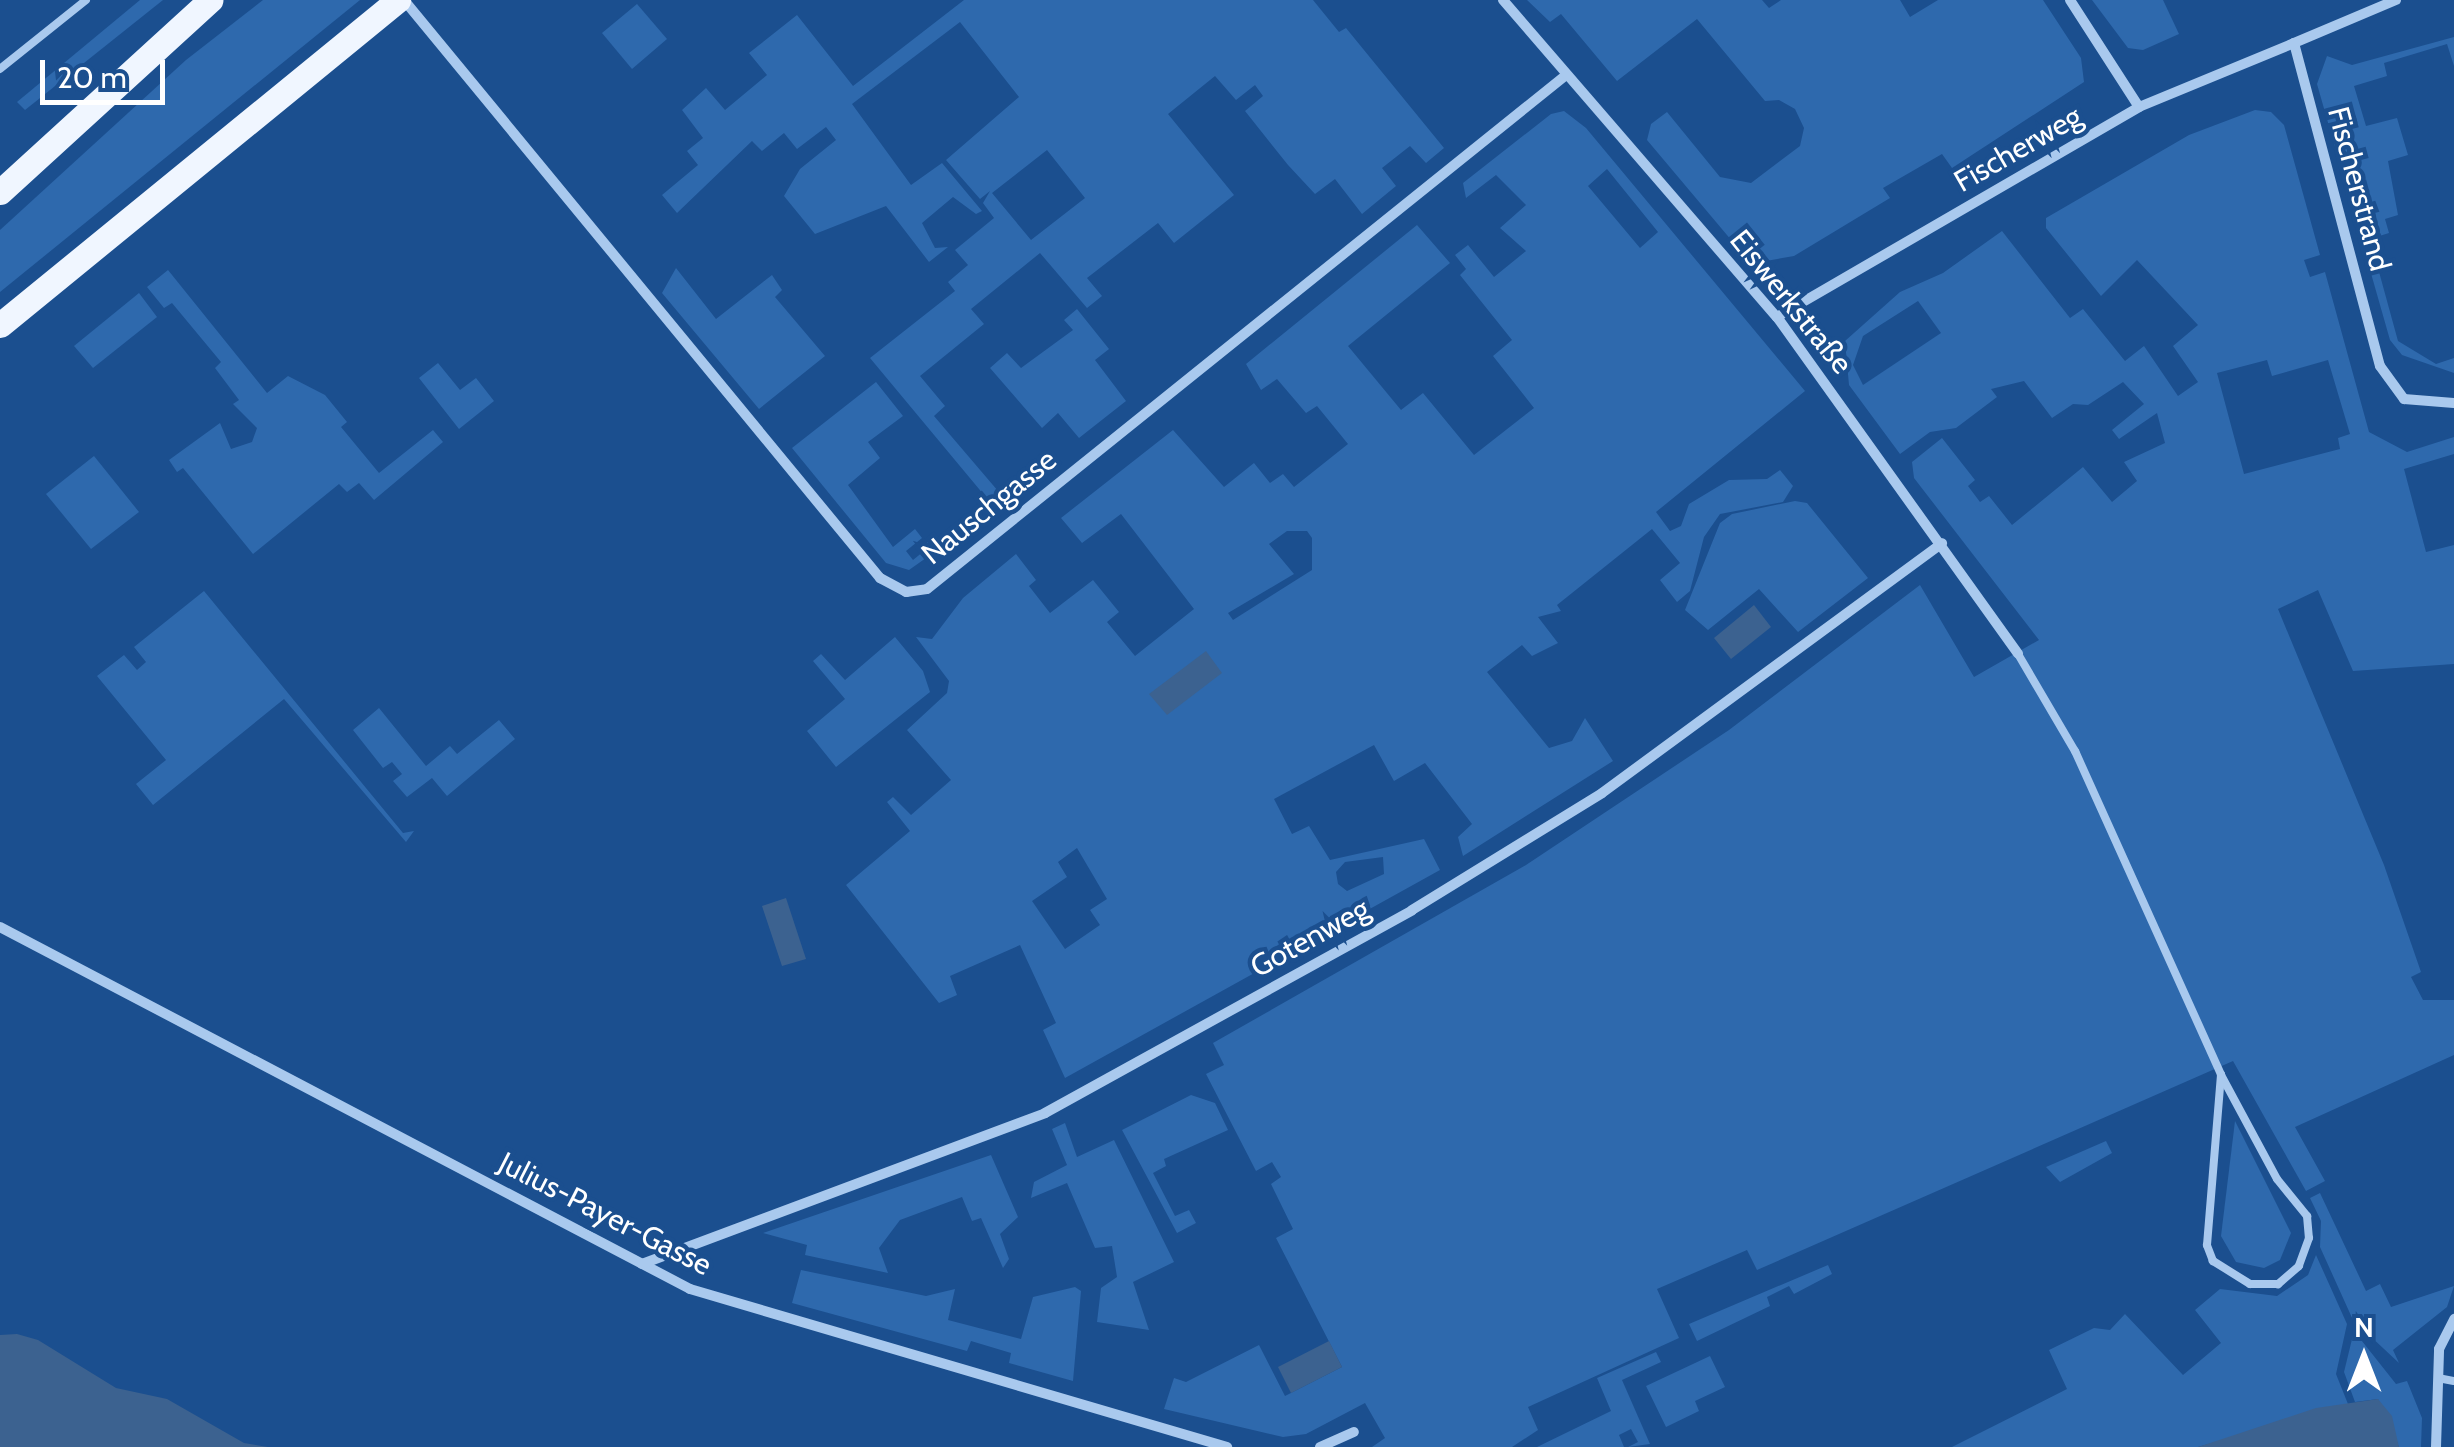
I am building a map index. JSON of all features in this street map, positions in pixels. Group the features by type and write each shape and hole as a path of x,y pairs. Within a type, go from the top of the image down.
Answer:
{"main road":[{"path":"0,192 210,0"},
{"path":"0,325 401,0"}],"street":[{"name":"Nauschgasse","path":"401,0 880,578 906,592 926,589 1566,75"},
{"name":"Eiswerkstraße","path":"1503,0 1777,318 2018,654"},
{"path":"2070,0 2139,107"},
{"path":"2294,43 2396,0"},
{"name":"Fischerweg","path":"1777,318 2139,107 2294,43"},
{"name":"Fischerstrand","path":"2294,43 2380,366 2404,400 2454,403"},
{"name":"Gotenweg","path":"642,1264 1046,1113 1394,920 1602,792 1942,543"},
{"name":"Julius-Payer-Gasse","path":"0,927 690,1290 1227,1447"},
{"path":"2436,1447 2439,1349 2454,1319"},
{"path":"1320,1447 1354,1432"}],"lane":[{"path":"0,69 86,0"},
{"path":"2018,654 2075,750 2222,1075 2277,1179 2307,1216 2310,1238 2299,1266 2278,1284 2250,1284 2214,1261 2207,1245 2222,1075"},
{"path":"2438,1378 2454,1381"}],"shaded area":[{"path":"140,0 163,0 25,110 17,102"},
{"path":"263,0 360,0 0,292 0,230 186,60"},
{"path":"964,0 1313,0 1339,32 1346,28 1444,148 1426,163 1410,146 1382,168 1396,186 1362,214 1335,179 1315,194 1288,165 1245,111 1263,96 1255,85 1236,100 1215,76 1168,114 1234,195 1174,243 1158,223 1087,278 1102,296 1087,308 1040,253 971,309 984,324 920,376 945,406 934,416 1004,498 994,507 870,358 955,291 948,282 968,265 955,250 994,218 983,203 990,191 980,199 946,160 1019,97 960,22 852,104 911,185 942,163 982,211 976,214 953,197 922,223 935,248 948,247 929,262 886,206 815,234 784,196 800,169 836,140 826,127 797,149 784,133 762,151 752,141 677,213 662,195 698,165 687,151 703,138 682,110 706,88 725,110 767,75 749,53 797,15 853,86","holes":["1047,150 1085,198 1031,240 992,193"]},
{"path":"1527,0 1762,0 1769,8 1781,0 1900,0 1910,17 1938,0 2043,0 2081,58 2084,82 1952,168 1942,154 1883,188 1890,198 1794,256 1766,261 1732,241 1647,140 1651,124 1667,112 1720,177 1751,183 1800,146 1804,128 1795,109 1779,100 1765,101 1697,19 1617,81 1561,14 1550,22"},
{"path":"2092,0 2163,0 2179,34 2143,50 2128,48"},
{"path":"637,4 667,39 632,69 602,33"},
{"path":"2454,37 2454,66 2447,44 2384,63 2387,76 2354,86 2366,126 2397,118 2408,155 2388,161 2398,215 2385,219 2389,233 2370,239 2398,341 2436,364 2454,358 2454,373 2402,355 2390,340 2317,84 2327,56 2352,65"},
{"path":"2255,110 2271,112 2284,125 2320,255 2304,260 2310,277 2325,272 2369,432 2407,452 2454,437 2454,454 2404,469 2426,552 2454,545 2454,664 2353,671 2318,590 2278,609 2384,865 2421,972 2411,977 2423,1000 2454,1000 2454,1055 2295,1127 2325,1181 2306,1191 2233,1061 1757,1270 1747,1250 1657,1289 1679,1338 1528,1407 1538,1430 1512,1447 1372,1447 1385,1438 1365,1403 1306,1434 1283,1437 1164,1409 1174,1378 1186,1382 1259,1345 1285,1396 1342,1367 1276,1238 1293,1229 1271,1184 1281,1177 1272,1162 1256,1171 1206,1074 1224,1065 1213,1043 1526,865 1729,730 1920,585 1974,677 2039,640 1914,478 1912,462 1942,438 1975,480 1968,486 1980,502 1989,496 2012,525 2083,467 2112,502 2137,481 2124,462 2165,443 2157,413 2119,439 2112,430 2144,404 2123,382 2088,405 2073,404 2052,418 2024,381 1991,389 1997,397 1956,428 1930,432 1900,454 1849,385 1845,341 1900,292 1943,273 2002,231 2070,318 2083,309 2125,361 2144,346 2178,396 2198,382 2173,346 2198,325 2137,260 2101,296 2046,228 2046,218 2189,135","holes":["1918,301 1941,333 1863,385 1853,365 1863,336","2267,360 2272,376 2328,360 2350,434 2338,438 2340,449 2244,474 2217,373"]},
{"path":"1564,111 1586,128 1805,391 1656,512 1670,531 1681,526 1689,504 1729,480 1767,479 1780,470 1793,486 1783,502 1720,514 1704,537 1690,591 1677,602 1660,580 1680,563 1652,529 1557,605 1561,611 1538,617 1558,643 1532,656 1522,645 1487,672 1549,748 1572,741 1585,718 1613,761 1463,856 1458,837 1472,824 1425,763 1394,781 1374,745 1274,799 1292,834 1309,826 1330,860 1424,839 1440,870 1065,1078 1043,1030 1056,1023 1020,945 950,976 957,995 939,1003 846,885 910,831 887,802 893,797 911,815 951,780 907,730 947,693 949,681 916,637 932,639 963,598 1016,554 1036,580 1029,586 1050,613 1093,580 1119,612 1107,622 1135,656 1194,609 1121,514 1082,543 1061,518 1173,430 1224,487 1254,463 1270,483 1283,474 1294,487 1348,444 1317,406 1306,413 1277,379 1261,390 1246,364 1417,225 1450,263 1348,346 1401,410 1423,393 1474,455 1534,408 1493,356 1512,340 1460,275 1466,269 1455,255 1468,245 1494,277 1526,251 1500,228 1526,205 1496,175 1466,198 1463,183 1551,114","holes":["1607,169 1658,232 1640,248 1588,186","1287,531 1307,531 1312,538 1312,570 1233,620 1228,613 1294,574 1269,544","1077,848 1107,899 1090,910 1100,925 1065,949 1032,901 1067,877 1058,862","1383,857 1384,874 1347,891 1338,884 1336,872 1345,862"]},
{"path":"676,268 716,319 772,275 782,290 775,297 825,356 759,409 662,293"},
{"path":"168,270 267,393 288,376 325,395 347,422 341,427 379,473 433,430 443,442 374,500 359,483 347,492 339,484 253,554 183,468 177,472 169,460 220,423 231,449 252,442 257,428 233,404 239,400 215,368 221,362 172,303 164,308 147,287"},
{"path":"139,293 157,317 93,368 74,346"},
{"path":"1077,309 1109,349 1095,360 1126,401 1079,438 1058,413 1042,428 990,368 1007,353 1021,368 1073,330 1064,320"},
{"path":"438,363 460,390 476,378 494,401 459,429 419,378"},
{"path":"876,382 903,416 868,442 880,458 848,485 893,547 915,529 922,538 906,551 913,560 929,547 927,542 943,546 909,570 886,563 792,448"},
{"path":"94,456 139,512 91,549 46,494"},
{"path":"1795,501 1807,503 1868,578 1798,632 1759,589 1708,630 1685,610 1720,523 1732,514"},
{"path":"204,591 403,833 414,831 406,842 284,699 153,805 136,784 166,760 97,676 124,655 137,670 146,662 134,647"},
{"path":"1754,605 1771,627 1731,659 1714,638"},
{"path":"895,637 923,671 930,692 836,767 807,731 845,699 813,661 821,654 845,680"},
{"path":"1206,651 1222,673 1167,715 1149,694"},
{"path":"379,708 426,766 450,746 457,754 499,720 515,739 447,796 432,778 407,797 393,781 402,774 392,762 383,768 353,730"},
{"path":"786,898 806,959 782,966 762,906"},
{"path":"1191,1095 1215,1103 1228,1130 1164,1159 1166,1166 1153,1173 1175,1216 1189,1210 1196,1223 1177,1233 1122,1130"},
{"path":"2235,1121 2291,1233 2280,1260 2264,1268 2236,1262 2221,1236"},
{"path":"1065,1123 1077,1157 1114,1140 1174,1262 1133,1282 1149,1330 1097,1322 1101,1288 1117,1277 1112,1246 1095,1248 1067,1183 1031,1198 1034,1182 1067,1165 1052,1129"},
{"path":"2106,1141 2112,1153 2060,1182 2046,1167"},
{"path":"991,1155 1018,1217 1000,1234 1009,1259 1003,1268 981,1218 972,1221 962,1197 900,1220 879,1248 888,1273 805,1255 807,1245 763,1233"},
{"path":"2320,1193 2366,1291 2380,1284 2391,1307 2454,1286 2447,1307 2393,1350 2399,1363 2353,1320 2320,1247 2321,1221 2310,1198"},
{"path":"2316,1255 2347,1324 2336,1374 2348,1404 2198,1447 1952,1447 2067,1389 2049,1350 2094,1328 2110,1330 2125,1314 2183,1375 2221,1343 2195,1310 2220,1289 2277,1296 2308,1275"},
{"path":"1828,1265 1832,1274 1794,1294 1789,1286 1767,1297 1770,1306 1697,1341 1689,1324"},
{"path":"801,1270 926,1296 955,1289 948,1320 1021,1339 1033,1297 1075,1287 1081,1291 1073,1381 1009,1363 1011,1353 971,1341 967,1351 792,1303"},
{"path":"2354,1331 2396,1384 2407,1381 2422,1418 2421,1447 2399,1447 2378,1399 2355,1402 2344,1372"},
{"path":"17,1334 38,1340 116,1388 167,1399 244,1443 268,1447 0,1447 0,1335"},
{"path":"1329,1341 1342,1367 1291,1393 1278,1367"},
{"path":"1656,1352 1661,1362 1622,1380 1650,1444 1628,1447 1638,1442 1631,1429 1619,1435 1624,1447 1537,1447 1611,1411 1597,1378"},
{"path":"1710,1356 1725,1387 1695,1401 1699,1411 1666,1427 1646,1386"},
{"path":"2378,1399 2392,1416 2399,1447 2198,1447 2316,1408"}]}
